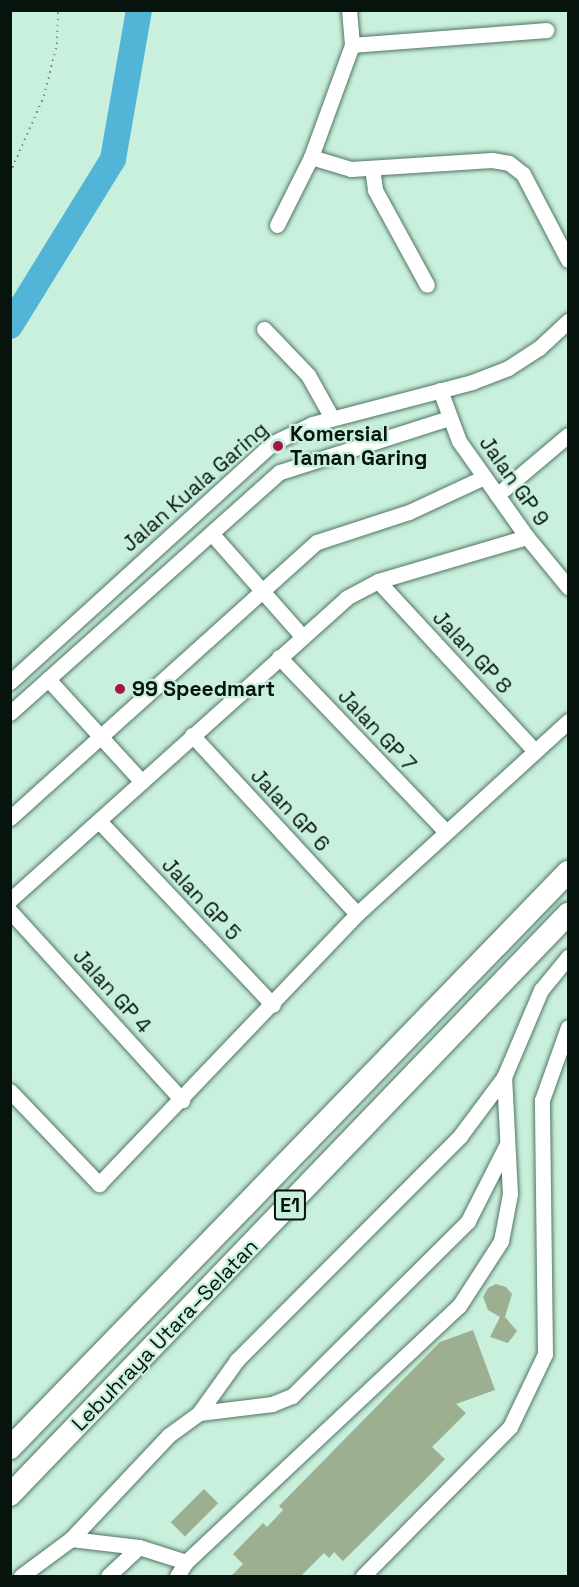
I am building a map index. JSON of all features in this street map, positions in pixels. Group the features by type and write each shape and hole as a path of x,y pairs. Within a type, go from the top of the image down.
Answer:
{"highway":[{"name":"Lebuhraya Utara–Selatan","path":"10,1448 568,872"},
{"name":"Lebuhraya Utara–Selatan","path":"10,1495 568,914"}],"street":[{"path":"278,225 311,157 351,45 350,10"},
{"path":"351,45 546,30"},
{"path":"311,157 351,169 492,160 509,163 524,174 568,260"},
{"path":"372,168 375,190 427,285"},
{"name":"Jalan Kuala Garing","path":"10,682 254,458 295,430 440,390 508,368 539,348 568,321"},
{"path":"264,329 308,375 332,418"},
{"name":"Jalan GP 9","path":"440,390 449,418 484,477 527,537 568,587"},
{"path":"10,713 280,472 449,418"},
{"path":"497,495 568,435"},
{"path":"10,818 102,738 317,542 409,512 484,477"},
{"path":"212,534 263,589 301,635"},
{"path":"10,900 301,635 346,598 378,581 527,537"},
{"name":"Jalan GP 8","path":"378,581 535,750"},
{"name":"Jalan GP 7","path":"279,657 445,831"},
{"path":"48,679 142,782"},
{"path":"10,1091 93,1181 99,1184 273,1005 357,914 445,831 568,721"},
{"name":"Jalan GP 6","path":"192,735 357,914"},
{"name":"Jalan GP 5","path":"99,821 273,1005"},
{"name":"Jalan GP 4","path":"10,911 182,1100"},
{"path":"21,1576 46,1560 71,1539 169,1435 199,1413 237,1360 460,1136 504,1077 542,990 568,957"},
{"path":"363,1576 510,1427 545,1354 542,1100 568,1027"},
{"path":"177,1576 186,1563 459,1306 501,1241 510,1194 504,1077"},
{"path":"199,1413 272,1404 292,1396 468,1221 507,1144"},
{"path":"71,1539 139,1547 186,1563"},
{"path":"108,1576 139,1547"},
{"path":"39,1576 46,1560"}],"path":[{"path":"10,173 44,96 57,44 58,10"}],"building":[{"path":"496,1284 506,1287 512,1294 505,1317 517,1331 508,1343 490,1337 500,1317 488,1310 483,1297 488,1288"},
{"path":"473,1330 495,1390 456,1404 466,1413 432,1447 445,1459 425,1480 343,1561 334,1552 329,1558 324,1553 301,1576 231,1576 243,1564 233,1554 263,1523 267,1527 283,1510 279,1506 440,1342"},
{"path":"204,1489 218,1503 185,1536 171,1522"}],"waterway":[{"path":"10,326 113,159 139,10"}],"place":[{"name":"Komersial Taman Garing","path":"278,446"},
{"name":"99 Speedmart","path":"120,689"}]}
